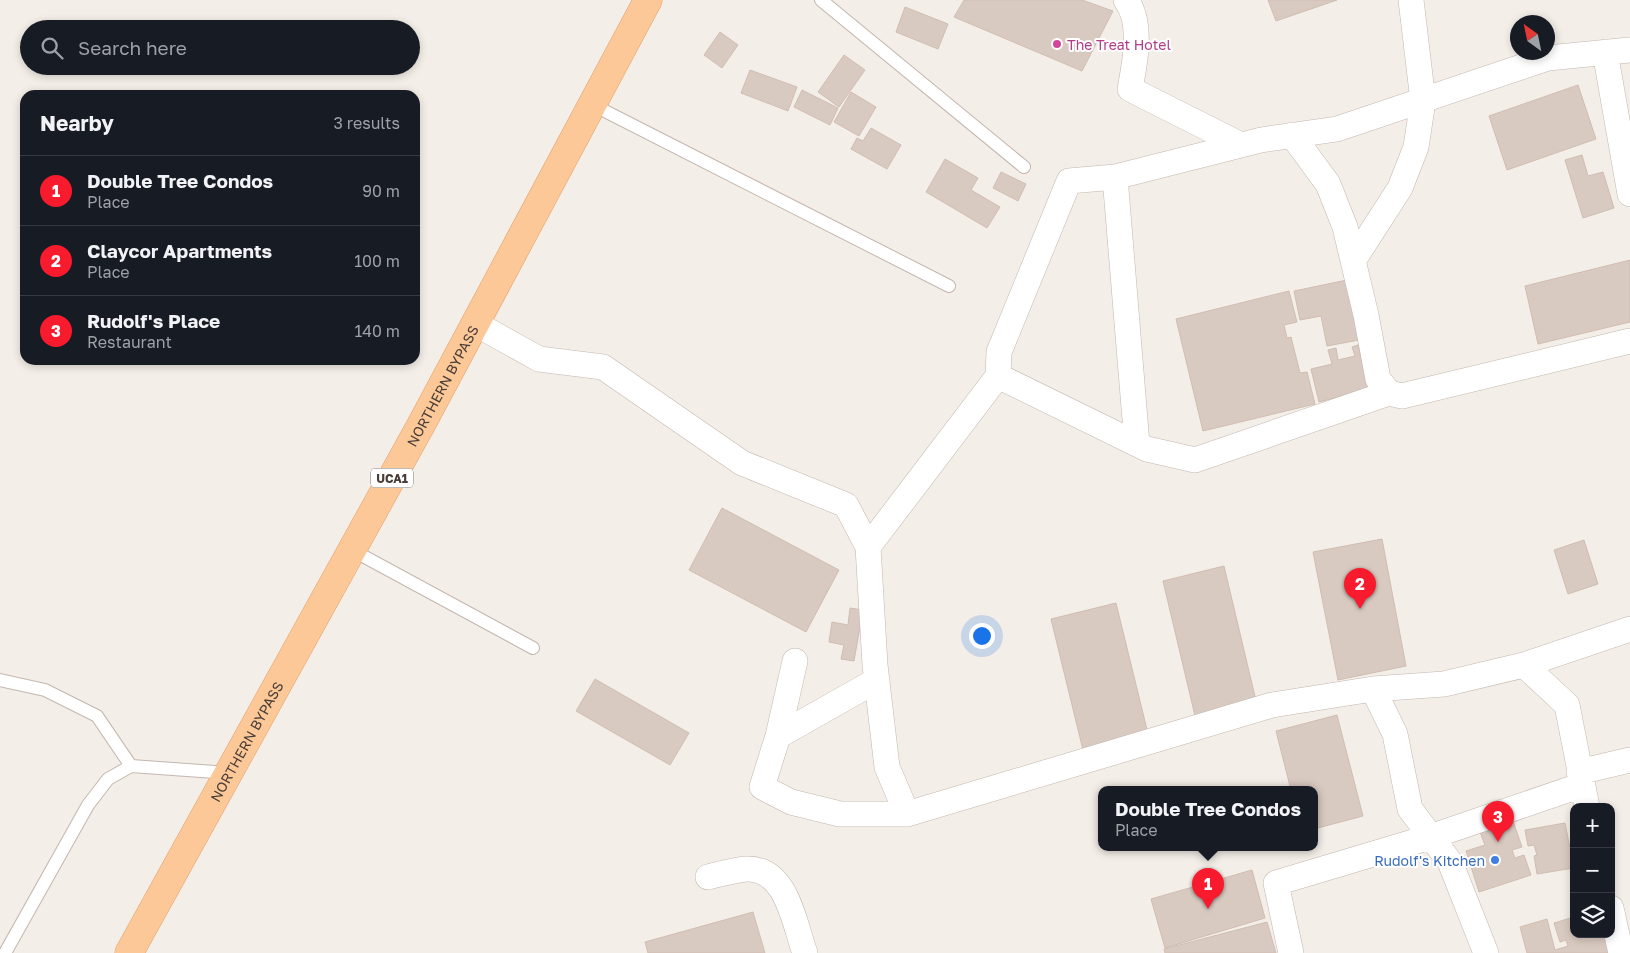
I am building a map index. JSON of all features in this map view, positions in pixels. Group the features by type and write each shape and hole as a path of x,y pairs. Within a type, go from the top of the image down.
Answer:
{"main road":[{"name":"NORTHERN BYPASS","path":"128,953 476,324 648,0"}],"street":[{"path":"1126,0 1131,7 1137,51 1130,89 1241,145"},
{"path":"1353,261 1400,188 1416,147 1423,101 1411,0"},
{"path":"868,547 998,376 999,352 1069,181 1115,177 1241,145 1337,129 1548,58 1630,50"},
{"path":"1605,52 1630,194"},
{"path":"1292,135 1328,184 1345,227 1378,379 1389,393"},
{"path":"1115,177 1137,444"},
{"path":"476,324 539,359 603,367 742,463 846,505 868,547 877,680 887,767 907,814"},
{"path":"998,376 1147,449 1196,460 1389,393 1402,396 1630,341"},
{"path":"795,661 778,736 762,787 791,802 840,814 907,814 1272,705 1373,690 1444,684 1524,665 1630,629"},
{"path":"1524,665 1567,705 1583,788"},
{"path":"778,736 877,680"},
{"path":"1373,690 1395,734 1410,809 1450,862 1486,953"},
{"path":"1291,953 1276,883 1430,837 1583,788 1630,760"},
{"path":"708,877 748,869 773,876 784,891 805,953"},
{"path":"1615,926 1621,953"}],"lane":[{"path":"821,0 1024,167"},
{"path":"593,104 949,286"},
{"path":"352,550 533,648"},
{"path":"0,680 45,690 97,716 131,766"},
{"path":"5,953 88,805 108,779 131,766 229,773"}],"building":[{"name":"The Treat Hotel","path":"964,0 1082,0 1113,11 1082,71 954,17"},
{"path":"1268,0 1337,0 1276,21"},
{"path":"905,7 948,24 938,49 896,32"},
{"path":"720,32 738,45 722,68 704,55"},
{"path":"844,55 865,70 839,107 818,92"},
{"path":"750,70 797,87 788,111 741,93"},
{"path":"1578,85 1596,139 1507,170 1489,116"},
{"path":"802,90 838,108 830,125 794,107"},
{"path":"851,92 876,107 859,136 834,122"},
{"path":"871,128 901,145 887,169 851,149 857,138 863,141"},
{"path":"1582,155 1588,176 1603,172 1614,208 1583,218 1565,160"},
{"path":"945,159 978,178 971,190 1000,207 987,228 926,192"},
{"path":"1001,172 1026,184 1018,201 993,188"},
{"path":"1630,260 1630,322 1538,344 1525,286"},
{"path":"1347,280 1359,340 1327,346 1321,316 1300,320 1294,291"},
{"path":"1289,291 1297,322 1284,325 1287,338 1291,337 1300,373 1307,372 1315,404 1203,431 1176,319"},
{"path":"1358,345 1369,389 1319,402 1311,369 1332,364 1328,350 1336,348 1338,360 1355,356 1352,347"},
{"path":"722,508 839,570 806,632 689,570"},
{"path":"1382,539 1406,666 1338,680 1313,552"},
{"path":"1584,540 1598,584 1568,594 1554,550"},
{"path":"1224,566 1257,705 1196,720 1163,581"},
{"path":"1116,603 1148,734 1083,750 1051,619"},
{"path":"850,608 863,610 854,661 841,659 844,645 829,642 832,622 848,625"},
{"path":"595,679 689,733 670,765 576,711"},
{"path":"1337,715 1363,816 1318,828 1318,786 1290,786 1276,731"},
{"path":"1513,821 1522,847 1512,850 1515,858 1524,855 1531,875 1479,892 1466,851 1485,845 1480,832"},
{"path":"1565,823 1570,848 1570,869 1537,874 1534,856 1537,855 1534,845 1528,846 1525,830"},
{"path":"1252,870 1265,918 1165,948 1151,899"},
{"path":"753,912 765,953 648,953 645,942"},
{"path":"1570,918 1570,938 1611,938 1615,953 1527,953 1520,927 1547,919 1555,950 1568,946 1566,940 1560,942 1554,923"},
{"path":"1267,922 1276,953 1165,953 1164,949"}],"place":[{"name":"The Treat Hotel","path":"1057,44"},
{"name":"Claycor Apartments","path":"1360,609"},
{"name":"Rudolf's Place","path":"1498,842"},
{"name":"Rudolf's Kitchen","path":"1495,860"},
{"name":"Double Tree Condos","path":"1208,909"}]}
